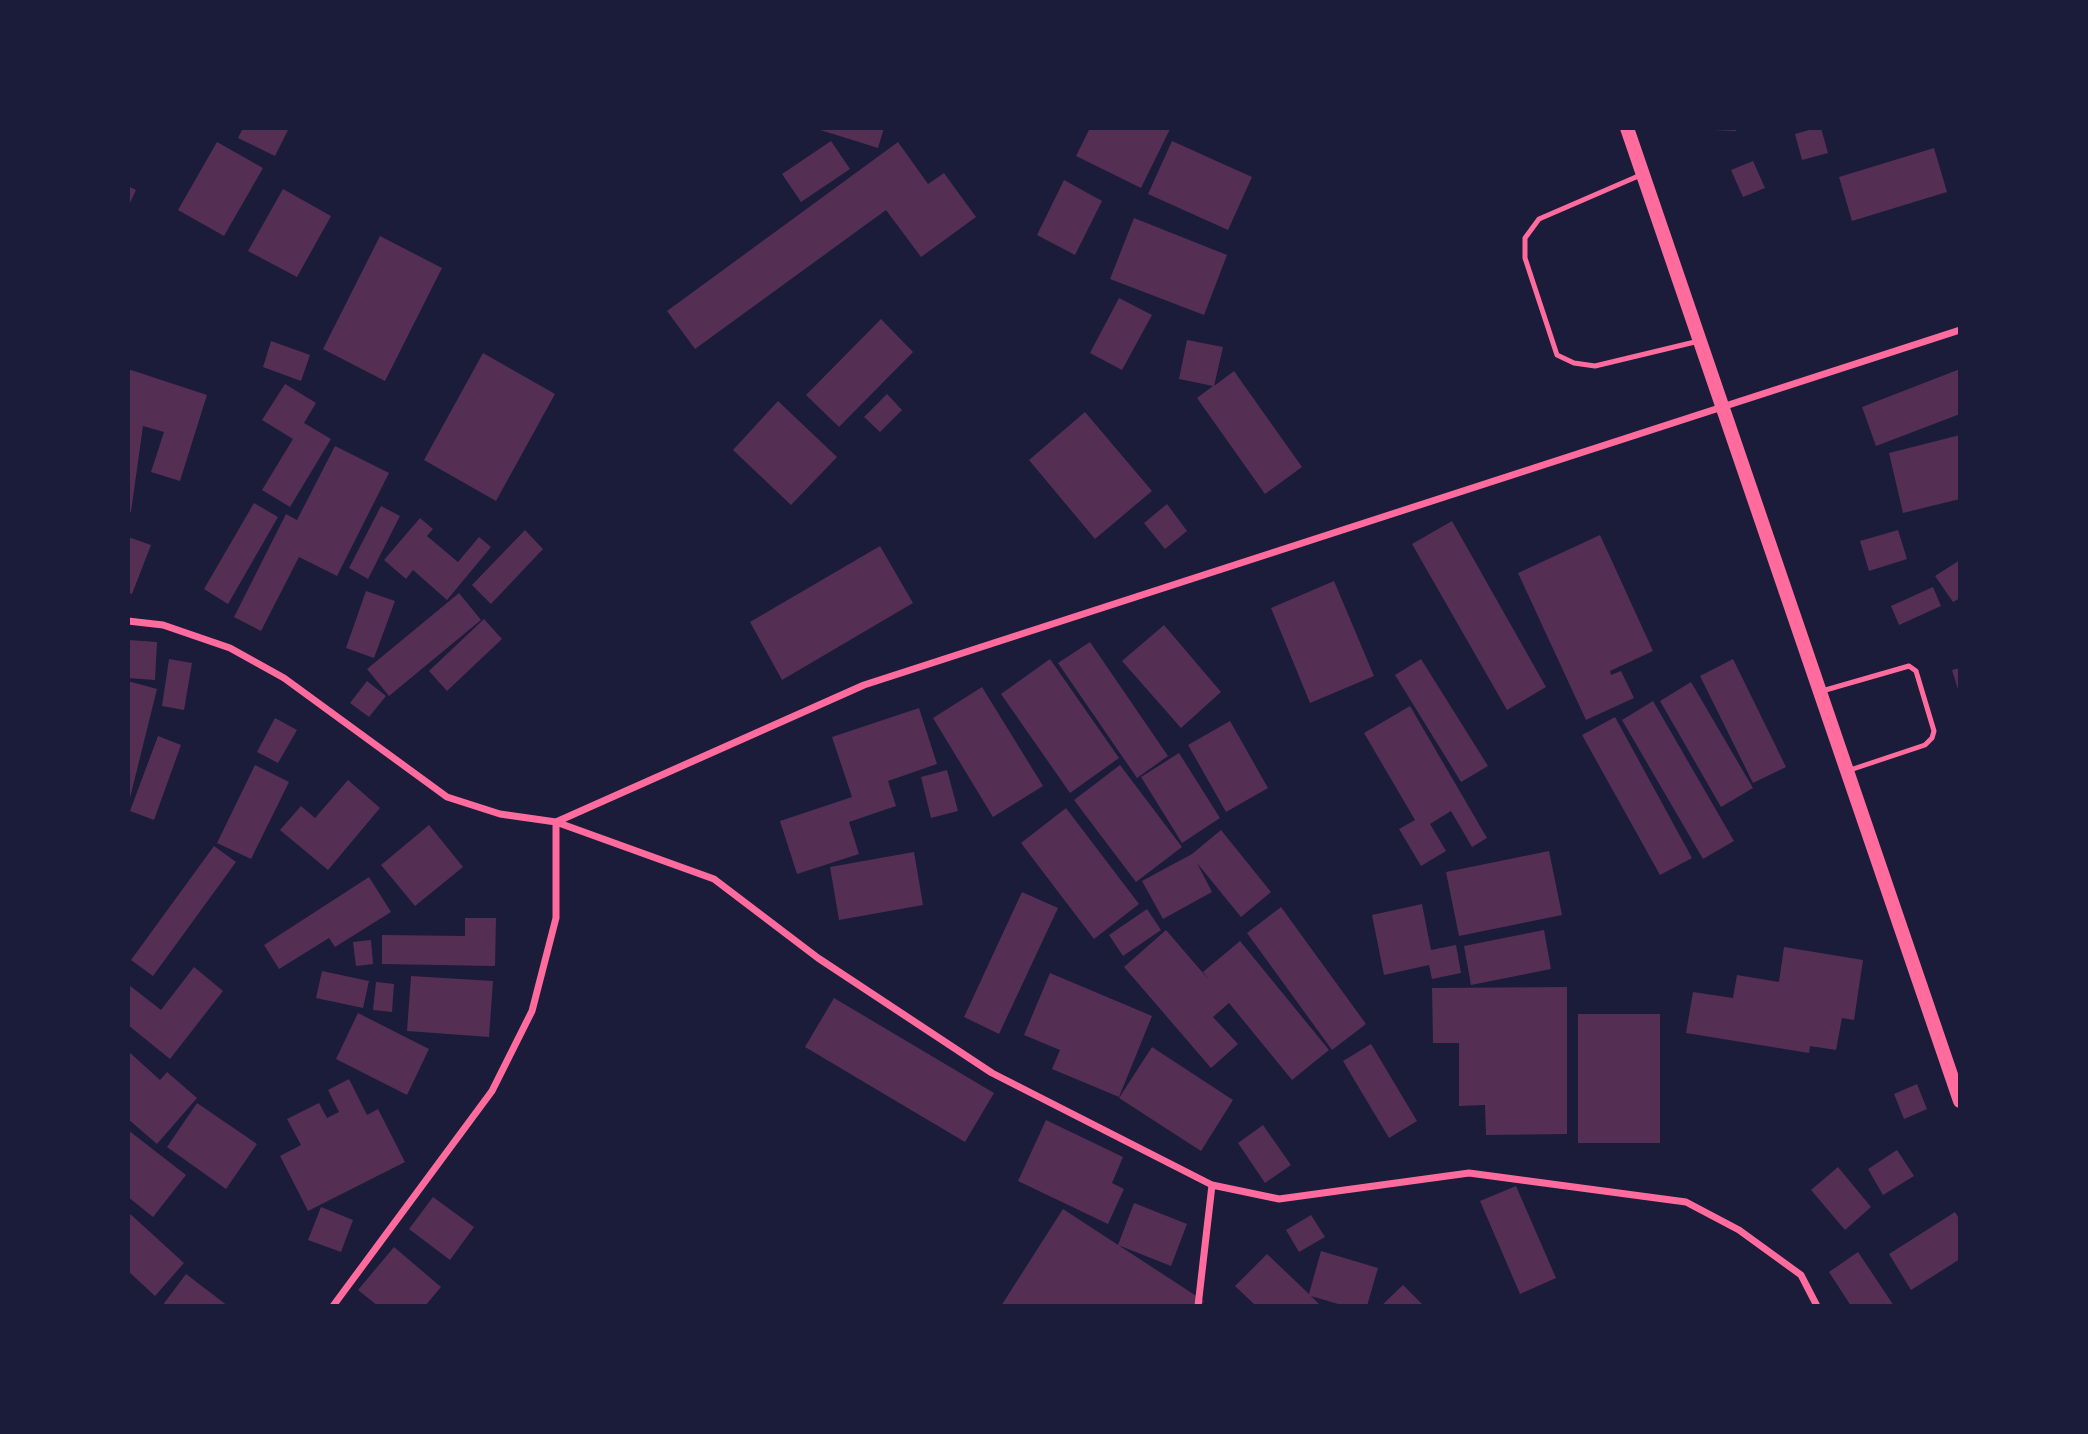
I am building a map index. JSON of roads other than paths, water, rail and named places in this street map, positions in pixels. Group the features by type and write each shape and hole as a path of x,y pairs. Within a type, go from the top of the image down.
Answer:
{"main road":[{"path":"1627,128 1960,1101"}],"street":[{"path":"556,822 864,685 1960,330"},
{"path":"128,621 163,625 230,648 284,678 447,797 500,814 556,822 714,879 818,958 992,1073 1212,1185 1279,1199 1469,1173 1686,1202 1738,1230 1801,1275 1817,1306"},
{"path":"333,1306 492,1091 532,1011 556,918 556,822"},
{"path":"1198,1306 1212,1185"}],"lane":[{"path":"1643,174 1539,219 1525,238 1525,258 1557,355 1574,363 1595,366 1699,341"},
{"path":"1820,691 1909,666 1916,670 1934,731 1933,738 1925,745 1847,771"}]}
